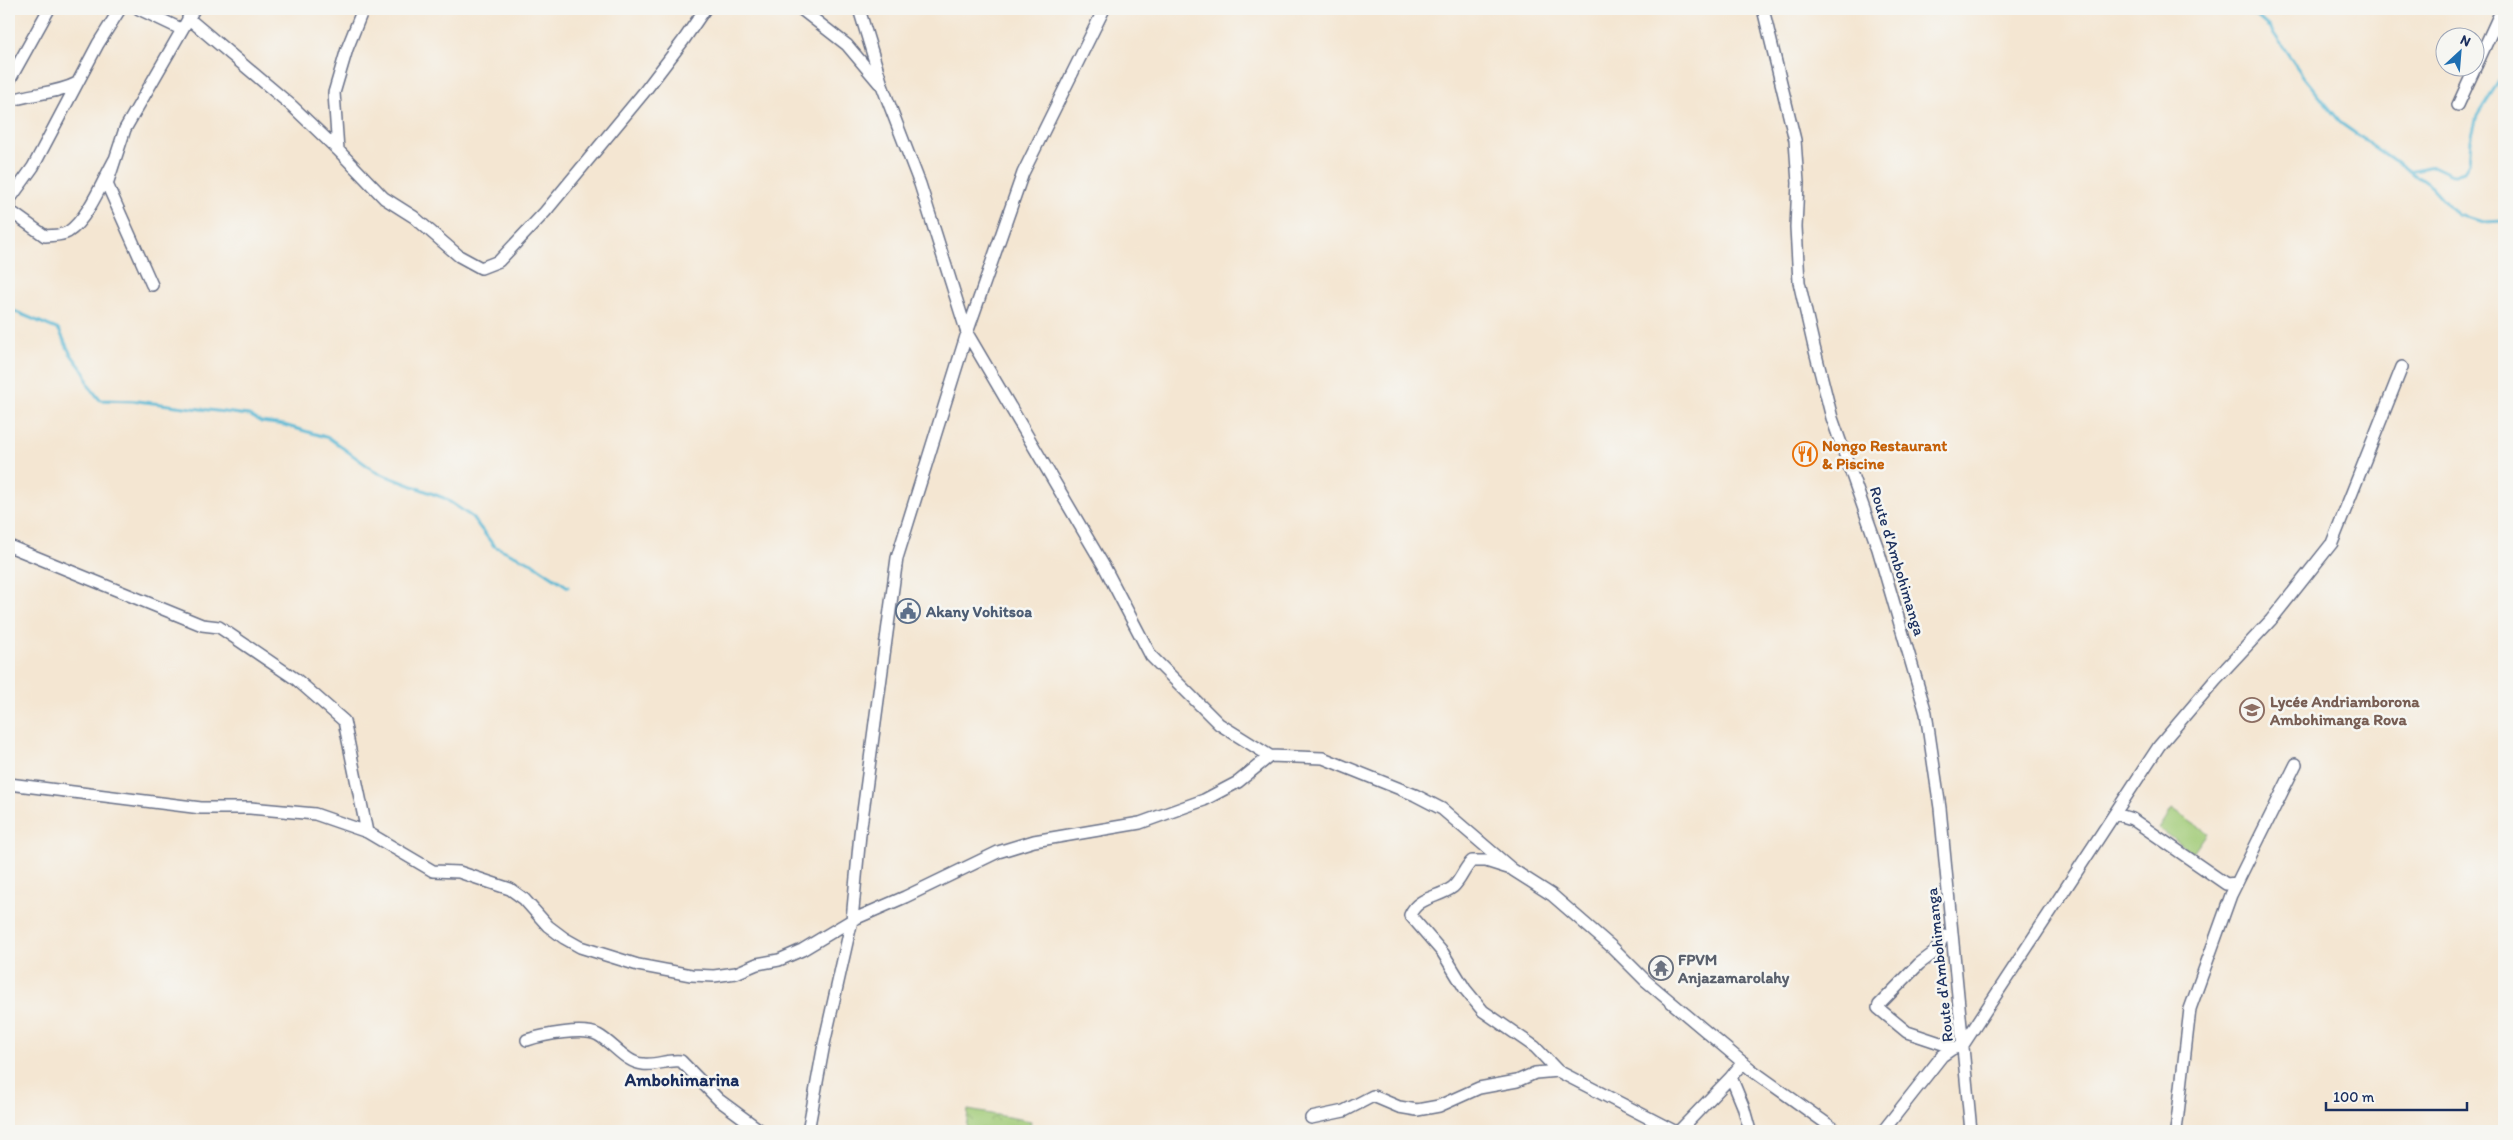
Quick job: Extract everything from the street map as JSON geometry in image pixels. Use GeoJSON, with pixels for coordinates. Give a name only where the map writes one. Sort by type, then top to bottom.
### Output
{"type":"FeatureCollection","features":[{"type":"Feature","properties":{"kind":"street"},"geometry":{"type":"LineString","coordinates":[[9,81],[49,9]]}},
{"type":"Feature","properties":{"kind":"street"},"geometry":{"type":"LineString","coordinates":[[115,159],[87,211],[69,231],[61,235],[45,236],[10,210],[10,199],[34,167],[98,44],[120,9]]}},
{"type":"Feature","properties":{"kind":"street"},"geometry":{"type":"LineString","coordinates":[[139,9],[181,29]]}},
{"type":"Feature","properties":{"kind":"street"},"geometry":{"type":"LineString","coordinates":[[338,150],[334,93],[347,48],[363,9]]}},
{"type":"Feature","properties":{"kind":"street"},"geometry":{"type":"LineString","coordinates":[[152,285],[139,260],[107,184],[125,129],[191,13],[338,150],[384,198],[414,217],[459,256],[481,268],[499,261],[605,140],[683,41],[704,9]]}},
{"type":"Feature","properties":{"kind":"street"},"geometry":{"type":"LineString","coordinates":[[801,9],[847,45],[883,88]]}},
{"type":"Feature","properties":{"kind":"street"},"geometry":{"type":"LineString","coordinates":[[859,9],[883,88],[920,184],[966,333],[1105,568],[1151,656],[1219,724],[1270,756],[1323,758],[1415,795],[1442,809],[1513,870],[1552,895],[1613,948],[1646,980],[1742,1062],[1837,1131]]}},
{"type":"Feature","properties":{"kind":"street"},"geometry":{"type":"LineString","coordinates":[[808,1131],[824,1044],[852,920],[860,834],[897,558],[966,333],[1023,173],[1104,9]]}},
{"type":"Feature","properties":{"kind":"street","name":"Route d'Ambohimanga"},"geometry":{"type":"LineString","coordinates":[[1763,9],[1795,140],[1798,183],[1796,227],[1800,282],[1814,347],[1832,418],[1884,568],[1926,713],[1940,808],[1959,1047],[1971,1131]]}},
{"type":"Feature","properties":{"kind":"street"},"geometry":{"type":"LineString","coordinates":[[2486,43],[2502,9]]}},
{"type":"Feature","properties":{"kind":"street"},"geometry":{"type":"LineString","coordinates":[[2458,106],[2470,78]]}},
{"type":"Feature","properties":{"kind":"street"},"geometry":{"type":"LineString","coordinates":[[11,99],[65,89],[77,83]]}},
{"type":"Feature","properties":{"kind":"street"},"geometry":{"type":"LineString","coordinates":[[1883,1131],[1942,1056],[1959,1047],[2116,814],[2159,746],[2216,679],[2271,620],[2332,543],[2402,367]]}},
{"type":"Feature","properties":{"kind":"street"},"geometry":{"type":"LineString","coordinates":[[9,546],[202,625],[219,627],[297,680],[344,721],[367,832]]}},
{"type":"Feature","properties":{"kind":"street"},"geometry":{"type":"LineString","coordinates":[[9,784],[201,808],[316,814],[367,832],[433,872],[459,872],[510,889],[524,899],[548,926],[564,938],[580,946],[638,965],[668,971],[714,976],[736,973],[757,964],[779,960],[802,950],[852,920],[998,852],[1034,841],[1140,823],[1204,800],[1238,782],[1270,756]]}},
{"type":"Feature","properties":{"kind":"street"},"geometry":{"type":"LineString","coordinates":[[2176,1131],[2190,1009],[2236,883],[2271,818],[2296,764]]}},
{"type":"Feature","properties":{"kind":"street"},"geometry":{"type":"LineString","coordinates":[[2116,814],[2132,818],[2226,884],[2236,883]]}},
{"type":"Feature","properties":{"kind":"street"},"geometry":{"type":"LineString","coordinates":[[1513,870],[1486,860],[1472,860],[1451,888],[1426,898],[1412,910],[1410,915],[1444,953],[1465,989],[1483,1011],[1535,1047],[1558,1071],[1674,1131]]}},
{"type":"Feature","properties":{"kind":"street"},"geometry":{"type":"LineString","coordinates":[[1944,936],[1935,952],[1919,964],[1879,1004],[1878,1008],[1907,1032],[1928,1041],[1959,1047]]}},
{"type":"Feature","properties":{"kind":"street"},"geometry":{"type":"LineString","coordinates":[[527,1040],[539,1036],[587,1032],[598,1035],[615,1049],[642,1064],[669,1060],[681,1061],[719,1100],[760,1131]]}},
{"type":"Feature","properties":{"kind":"street"},"geometry":{"type":"LineString","coordinates":[[1679,1131],[1731,1077],[1742,1062]]}},
{"type":"Feature","properties":{"kind":"street"},"geometry":{"type":"LineString","coordinates":[[1311,1118],[1344,1110],[1372,1096],[1399,1106],[1417,1110],[1439,1106],[1479,1088],[1517,1081],[1535,1073],[1558,1071]]}},
{"type":"Feature","properties":{"kind":"street"},"geometry":{"type":"LineString","coordinates":[[1731,1077],[1743,1106],[1750,1131]]}},
{"type":"Feature","properties":{"kind":"green space"},"geometry":{"type":"Polygon","coordinates":[[[2172,809],[2207,833],[2193,853],[2159,829],[2172,809]]]}},
{"type":"Feature","properties":{"kind":"green space"},"geometry":{"type":"Polygon","coordinates":[[[968,1110],[1031,1121],[1029,1131],[966,1131],[968,1110]]]}},
{"type":"Feature","properties":{"kind":"waterway"},"geometry":{"type":"LineString","coordinates":[[2248,9],[2270,28],[2303,76],[2342,124],[2432,187],[2457,215],[2484,222],[2504,221]]}},
{"type":"Feature","properties":{"kind":"waterway"},"geometry":{"type":"LineString","coordinates":[[2409,171],[2433,166],[2452,175],[2464,171],[2469,163],[2471,140],[2477,116],[2504,73]]}},
{"type":"Feature","properties":{"kind":"waterway"},"geometry":{"type":"LineString","coordinates":[[9,309],[59,330],[70,353],[85,373],[89,386],[100,400],[137,401],[249,415],[261,422],[284,425],[329,438],[376,472],[444,498],[472,517],[494,546],[532,563],[568,587]]}},
{"type":"Feature","properties":{"kind":"place","name":"Nongo Restaurant & Piscine"},"geometry":{"type":"Point","coordinates":[1805,454]}},
{"type":"Feature","properties":{"kind":"place","name":"Akany Vohitsoa"},"geometry":{"type":"Point","coordinates":[908,611]}},
{"type":"Feature","properties":{"kind":"place","name":"Lycée Andriamborona Ambohimanga Rova"},"geometry":{"type":"Point","coordinates":[2252,710]}},
{"type":"Feature","properties":{"kind":"place","name":"FPVM Anjazamarolahy"},"geometry":{"type":"Point","coordinates":[1661,968]}},
{"type":"Feature","properties":{"kind":"district","name":"Ambohimarina"},"geometry":{"type":"Point","coordinates":[682,1080]}}]}
